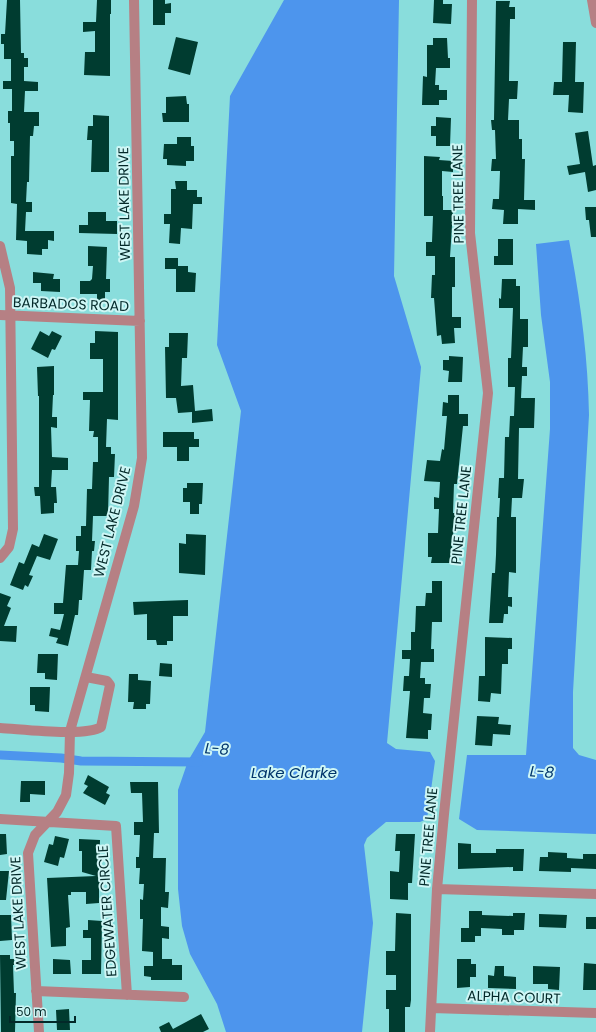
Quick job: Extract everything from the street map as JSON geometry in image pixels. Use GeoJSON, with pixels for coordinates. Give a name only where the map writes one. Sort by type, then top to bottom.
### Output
{"type":"FeatureCollection","features":[{"type":"Feature","properties":{"kind":"street","name":"WEST LAKE DRIVE"},"geometry":{"type":"LineString","coordinates":[[39,1032],[28,859],[30,847],[35,835],[48,822],[64,801],[69,774],[70,731],[139,482],[143,433],[134,0]]}},
{"type":"Feature","properties":{"kind":"street","name":"PINE TREE LANE"},"geometry":{"type":"LineString","coordinates":[[430,1032],[438,889],[445,799],[488,393],[470,233],[472,0]]}},
{"type":"Feature","properties":{"kind":"street"},"geometry":{"type":"LineString","coordinates":[[592,0],[596,23]]}},
{"type":"Feature","properties":{"kind":"street"},"geometry":{"type":"LineString","coordinates":[[0,246],[8,275],[5,316],[13,529],[8,548],[0,558]]}},
{"type":"Feature","properties":{"kind":"street","name":"BARBADOS ROAD"},"geometry":{"type":"LineString","coordinates":[[5,316],[140,321]]}},
{"type":"Feature","properties":{"kind":"street"},"geometry":{"type":"LineString","coordinates":[[0,728],[70,731],[96,730],[101,726],[110,686],[107,681],[86,677]]}},
{"type":"Feature","properties":{"kind":"street"},"geometry":{"type":"LineString","coordinates":[[0,819],[48,822]]}},
{"type":"Feature","properties":{"kind":"street","name":"EDGEWATER CIRCLE"},"geometry":{"type":"LineString","coordinates":[[48,822],[116,826],[127,995]]}},
{"type":"Feature","properties":{"kind":"street"},"geometry":{"type":"LineString","coordinates":[[438,889],[596,894]]}},
{"type":"Feature","properties":{"kind":"street"},"geometry":{"type":"LineString","coordinates":[[36,991],[184,997]]}},
{"type":"Feature","properties":{"kind":"street","name":"ALPHA COURT"},"geometry":{"type":"LineString","coordinates":[[432,1008],[596,1013]]}},
{"type":"Feature","properties":{"kind":"water","name":"Lake Clarke"},"geometry":{"type":"Polygon","coordinates":[[[284,0],[399,0],[394,276],[421,367],[387,743],[396,749],[430,752],[435,761],[427,819],[420,822],[386,822],[367,838],[364,845],[373,923],[362,1032],[226,1032],[217,1004],[190,954],[182,926],[178,889],[178,790],[188,761],[205,732],[241,411],[217,345],[230,96],[284,0]]]}},
{"type":"Feature","properties":{"kind":"water"},"geometry":{"type":"Polygon","coordinates":[[[569,240],[583,327],[589,415],[573,692],[573,748],[579,755],[596,760],[596,834],[477,830],[459,819],[467,755],[526,755],[550,429],[550,382],[541,315],[536,244],[569,240]]]}},
{"type":"Feature","properties":{"kind":"building"},"geometry":{"type":"Polygon","coordinates":[[[7,0],[20,0],[21,53],[24,53],[24,58],[28,58],[28,67],[24,67],[24,81],[38,82],[38,91],[25,91],[24,112],[39,112],[39,126],[34,126],[33,136],[30,136],[29,182],[27,182],[26,202],[32,202],[32,212],[26,212],[25,231],[54,231],[54,241],[48,240],[48,249],[42,249],[42,255],[27,254],[27,241],[16,240],[17,204],[11,203],[11,156],[14,156],[14,141],[10,141],[10,123],[8,123],[8,111],[12,111],[12,89],[3,89],[3,81],[11,81],[11,59],[4,59],[4,44],[1,44],[1,34],[5,34],[7,0]]]}},
{"type":"Feature","properties":{"kind":"building"},"geometry":{"type":"Polygon","coordinates":[[[97,0],[111,0],[110,76],[84,75],[85,52],[95,52],[95,31],[83,32],[83,22],[96,22],[97,0]]]}},
{"type":"Feature","properties":{"kind":"building"},"geometry":{"type":"Polygon","coordinates":[[[153,0],[165,0],[165,4],[171,3],[171,13],[165,13],[165,25],[153,25],[153,0]]]}},
{"type":"Feature","properties":{"kind":"building"},"geometry":{"type":"Polygon","coordinates":[[[434,0],[443,0],[443,4],[452,4],[451,24],[433,23],[434,0]]]}},
{"type":"Feature","properties":{"kind":"building"},"geometry":{"type":"Polygon","coordinates":[[[496,1],[510,1],[509,7],[515,7],[515,19],[510,19],[509,81],[518,81],[517,99],[509,99],[508,120],[519,120],[519,139],[522,139],[522,159],[525,159],[524,200],[535,200],[535,210],[518,209],[518,224],[503,224],[504,210],[492,209],[493,199],[499,199],[500,171],[491,171],[492,159],[496,159],[495,130],[492,130],[491,120],[494,120],[496,1]]]}},
{"type":"Feature","properties":{"kind":"building"},"geometry":{"type":"Polygon","coordinates":[[[176,37],[198,42],[190,75],[168,69],[176,37]]]}},
{"type":"Feature","properties":{"kind":"building"},"geometry":{"type":"Polygon","coordinates":[[[433,38],[447,38],[450,68],[436,68],[435,85],[439,85],[439,90],[447,90],[447,100],[439,100],[439,105],[422,105],[423,76],[427,77],[427,45],[433,45],[433,38]]]}},
{"type":"Feature","properties":{"kind":"building"},"geometry":{"type":"Polygon","coordinates":[[[563,42],[576,42],[575,82],[584,82],[583,113],[568,112],[569,95],[553,95],[554,82],[562,82],[563,42]]]}},
{"type":"Feature","properties":{"kind":"building"},"geometry":{"type":"Polygon","coordinates":[[[186,96],[187,104],[189,104],[189,122],[163,122],[162,113],[166,113],[166,97],[186,96]]]}},
{"type":"Feature","properties":{"kind":"building"},"geometry":{"type":"Polygon","coordinates":[[[93,115],[109,116],[109,172],[91,172],[92,140],[87,140],[88,126],[93,126],[93,115]]]}},
{"type":"Feature","properties":{"kind":"building"},"geometry":{"type":"Polygon","coordinates":[[[436,117],[451,118],[450,146],[436,146],[436,136],[431,136],[431,126],[436,126],[436,117]]]}},
{"type":"Feature","properties":{"kind":"building"},"geometry":{"type":"Polygon","coordinates":[[[588,131],[593,166],[596,165],[596,190],[588,192],[585,172],[569,175],[567,166],[580,164],[575,133],[588,131]]]}},
{"type":"Feature","properties":{"kind":"building"},"geometry":{"type":"Polygon","coordinates":[[[177,137],[191,137],[191,146],[194,146],[194,161],[186,161],[186,166],[167,165],[167,159],[163,159],[164,144],[177,144],[177,137]]]}},
{"type":"Feature","properties":{"kind":"building"},"geometry":{"type":"Polygon","coordinates":[[[424,156],[440,157],[439,160],[453,161],[453,172],[442,171],[442,196],[443,210],[453,210],[450,257],[455,257],[455,287],[452,287],[452,317],[461,317],[461,328],[454,328],[455,343],[442,344],[441,335],[437,336],[434,298],[431,298],[432,275],[435,275],[435,256],[426,256],[426,242],[432,242],[433,216],[424,216],[424,156]]]}},
{"type":"Feature","properties":{"kind":"building"},"geometry":{"type":"Polygon","coordinates":[[[175,181],[187,181],[187,190],[197,190],[197,197],[202,197],[202,204],[193,204],[192,229],[181,228],[180,244],[169,243],[170,224],[164,224],[164,214],[171,214],[171,189],[176,189],[175,181]]]}},
{"type":"Feature","properties":{"kind":"building"},"geometry":{"type":"Polygon","coordinates":[[[585,207],[596,207],[596,237],[591,237],[589,220],[586,220],[585,207]]]}},
{"type":"Feature","properties":{"kind":"building"},"geometry":{"type":"Polygon","coordinates":[[[88,212],[106,212],[106,221],[117,221],[117,234],[79,233],[79,225],[88,225],[88,212]]]}},
{"type":"Feature","properties":{"kind":"building"},"geometry":{"type":"Polygon","coordinates":[[[498,239],[513,239],[513,265],[494,265],[494,256],[498,256],[498,239]]]}},
{"type":"Feature","properties":{"kind":"building"},"geometry":{"type":"Polygon","coordinates":[[[88,246],[107,247],[106,279],[110,279],[110,292],[105,292],[105,301],[97,301],[97,294],[80,294],[80,281],[90,281],[92,279],[93,266],[88,266],[88,246]]]}},
{"type":"Feature","properties":{"kind":"building"},"geometry":{"type":"Polygon","coordinates":[[[165,258],[178,258],[178,266],[188,266],[188,272],[196,273],[195,292],[176,292],[176,269],[165,269],[165,258]]]}},
{"type":"Feature","properties":{"kind":"building"},"geometry":{"type":"Polygon","coordinates":[[[33,272],[54,274],[53,279],[60,279],[60,292],[41,291],[41,283],[33,283],[33,272]]]}},
{"type":"Feature","properties":{"kind":"building"},"geometry":{"type":"Polygon","coordinates":[[[502,279],[516,279],[516,286],[520,286],[520,319],[528,319],[528,347],[523,347],[522,367],[527,367],[527,376],[522,376],[521,398],[535,398],[534,428],[519,428],[518,479],[524,479],[522,498],[512,498],[511,517],[516,517],[516,573],[509,572],[508,597],[512,597],[512,607],[508,606],[508,614],[504,614],[503,623],[489,623],[492,573],[495,573],[497,517],[499,517],[499,478],[504,478],[505,437],[509,437],[510,416],[514,416],[515,387],[508,387],[508,358],[511,358],[513,308],[499,308],[502,279]]]}},
{"type":"Feature","properties":{"kind":"building"},"geometry":{"type":"Polygon","coordinates":[[[40,331],[49,336],[52,331],[62,336],[55,350],[52,349],[48,358],[31,349],[40,331]]]}},
{"type":"Feature","properties":{"kind":"building"},"geometry":{"type":"Polygon","coordinates":[[[95,331],[118,332],[118,420],[107,419],[106,447],[111,447],[111,454],[115,454],[114,477],[109,477],[108,516],[93,516],[92,541],[95,541],[94,551],[92,551],[91,570],[84,570],[82,600],[79,600],[78,615],[75,615],[68,646],[56,643],[58,638],[49,636],[51,628],[60,630],[64,614],[54,614],[54,603],[63,603],[66,565],[78,565],[79,551],[76,551],[76,536],[81,536],[81,526],[86,526],[87,489],[92,489],[93,462],[98,462],[98,437],[93,437],[94,431],[89,431],[90,400],[83,400],[83,392],[103,392],[103,359],[90,359],[90,343],[95,343],[95,331]]]}},
{"type":"Feature","properties":{"kind":"building"},"geometry":{"type":"Polygon","coordinates":[[[169,333],[188,333],[187,358],[182,358],[181,386],[193,385],[195,411],[212,409],[213,421],[192,423],[192,412],[178,413],[176,398],[166,398],[165,347],[169,347],[169,333]]]}},
{"type":"Feature","properties":{"kind":"building"},"geometry":{"type":"Polygon","coordinates":[[[449,356],[463,357],[462,382],[448,382],[449,371],[443,370],[443,360],[449,360],[449,356]]]}},
{"type":"Feature","properties":{"kind":"building"},"geometry":{"type":"Polygon","coordinates":[[[54,366],[52,417],[57,417],[57,428],[51,427],[52,457],[68,458],[68,470],[52,470],[51,487],[56,487],[57,503],[54,503],[54,513],[41,514],[40,496],[35,496],[34,487],[39,487],[39,396],[37,367],[54,366]]]}},
{"type":"Feature","properties":{"kind":"building"},"geometry":{"type":"Polygon","coordinates":[[[448,395],[459,395],[459,414],[468,414],[468,426],[463,426],[457,484],[454,484],[453,513],[458,513],[457,525],[454,524],[451,563],[431,563],[432,557],[428,557],[428,533],[438,533],[439,509],[434,509],[434,497],[439,498],[440,482],[424,481],[427,460],[440,461],[442,449],[444,450],[447,416],[442,416],[443,402],[448,403],[448,395]]]}},
{"type":"Feature","properties":{"kind":"building"},"geometry":{"type":"Polygon","coordinates":[[[163,432],[194,432],[194,439],[199,439],[199,447],[189,447],[189,461],[177,461],[177,447],[163,447],[163,432]]]}},
{"type":"Feature","properties":{"kind":"building"},"geometry":{"type":"Polygon","coordinates":[[[187,483],[203,483],[202,504],[199,504],[199,514],[190,514],[190,502],[183,502],[183,488],[187,488],[187,483]]]}},
{"type":"Feature","properties":{"kind":"building"},"geometry":{"type":"Polygon","coordinates":[[[44,534],[58,539],[50,560],[37,556],[29,575],[33,576],[28,587],[25,585],[23,590],[10,585],[19,562],[24,564],[32,544],[39,547],[44,534]]]}},
{"type":"Feature","properties":{"kind":"building"},"geometry":{"type":"Polygon","coordinates":[[[186,534],[206,535],[205,575],[179,573],[179,543],[186,544],[186,534]]]}},
{"type":"Feature","properties":{"kind":"building"},"geometry":{"type":"Polygon","coordinates":[[[432,581],[442,581],[442,622],[432,622],[431,649],[434,649],[434,662],[421,662],[420,678],[425,678],[425,684],[431,684],[430,698],[424,698],[423,713],[432,714],[431,730],[428,730],[428,739],[406,738],[410,691],[403,691],[404,676],[409,676],[410,659],[402,659],[402,650],[411,650],[411,632],[415,632],[416,606],[425,606],[426,593],[432,593],[432,581]]]}},
{"type":"Feature","properties":{"kind":"building"},"geometry":{"type":"Polygon","coordinates":[[[0,593],[11,597],[7,606],[11,608],[4,626],[17,626],[16,642],[0,641],[0,593]]]}},
{"type":"Feature","properties":{"kind":"building"},"geometry":{"type":"Polygon","coordinates":[[[188,600],[188,616],[173,616],[173,641],[167,641],[167,645],[157,645],[156,640],[147,640],[147,614],[134,615],[133,602],[188,600]]]}},
{"type":"Feature","properties":{"kind":"building"},"geometry":{"type":"Polygon","coordinates":[[[485,637],[512,638],[512,649],[508,649],[508,664],[502,664],[501,694],[491,693],[490,702],[478,701],[479,676],[485,676],[485,637]]]}},
{"type":"Feature","properties":{"kind":"building"},"geometry":{"type":"Polygon","coordinates":[[[38,654],[58,654],[57,680],[45,679],[45,673],[37,673],[38,654]]]}},
{"type":"Feature","properties":{"kind":"building"},"geometry":{"type":"Polygon","coordinates":[[[160,663],[172,664],[172,677],[159,676],[160,663]]]}},
{"type":"Feature","properties":{"kind":"building"},"geometry":{"type":"Polygon","coordinates":[[[129,674],[138,674],[138,680],[151,681],[150,704],[146,704],[146,709],[133,709],[134,702],[128,702],[129,674]]]}},
{"type":"Feature","properties":{"kind":"building"},"geometry":{"type":"Polygon","coordinates":[[[30,687],[50,687],[49,712],[35,711],[35,705],[30,705],[30,687]]]}},
{"type":"Feature","properties":{"kind":"building"},"geometry":{"type":"Polygon","coordinates":[[[477,716],[499,717],[498,724],[511,725],[510,735],[493,734],[492,746],[475,745],[477,716]]]}},
{"type":"Feature","properties":{"kind":"building"},"geometry":{"type":"Polygon","coordinates":[[[88,775],[109,787],[106,793],[110,795],[105,805],[83,793],[88,786],[84,784],[88,775]]]}},
{"type":"Feature","properties":{"kind":"building"},"geometry":{"type":"Polygon","coordinates":[[[21,781],[45,781],[45,795],[30,794],[30,802],[20,802],[21,781]]]}},
{"type":"Feature","properties":{"kind":"building"},"geometry":{"type":"Polygon","coordinates":[[[130,782],[158,782],[159,833],[154,833],[153,858],[166,858],[165,892],[169,892],[168,908],[161,907],[161,926],[169,927],[169,939],[162,938],[162,959],[172,959],[172,965],[182,965],[182,980],[151,980],[151,977],[144,976],[144,966],[153,966],[153,952],[142,951],[143,919],[140,919],[140,899],[143,900],[144,884],[139,884],[140,868],[136,868],[136,857],[139,857],[140,835],[134,835],[134,822],[143,822],[142,793],[131,793],[130,782]]]}},
{"type":"Feature","properties":{"kind":"building"},"geometry":{"type":"Polygon","coordinates":[[[0,834],[6,834],[7,854],[0,855],[0,834]]]}},
{"type":"Feature","properties":{"kind":"building"},"geometry":{"type":"Polygon","coordinates":[[[396,834],[415,834],[412,883],[408,883],[408,900],[390,899],[390,871],[399,872],[400,851],[395,851],[396,834]]]}},
{"type":"Feature","properties":{"kind":"building"},"geometry":{"type":"Polygon","coordinates":[[[55,836],[69,839],[64,858],[60,857],[58,866],[44,862],[49,844],[53,845],[55,836]]]}},
{"type":"Feature","properties":{"kind":"building"},"geometry":{"type":"Polygon","coordinates":[[[79,839],[100,840],[99,878],[103,878],[103,888],[99,888],[99,903],[86,904],[86,892],[71,892],[71,895],[68,895],[70,927],[66,928],[66,946],[51,947],[47,878],[96,876],[82,872],[82,851],[79,851],[79,839]]]}},
{"type":"Feature","properties":{"kind":"building"},"geometry":{"type":"Polygon","coordinates":[[[458,843],[471,844],[471,853],[496,853],[496,849],[524,849],[523,871],[513,871],[513,867],[458,869],[458,843]]]}},
{"type":"Feature","properties":{"kind":"building"},"geometry":{"type":"Polygon","coordinates":[[[548,852],[567,853],[567,858],[583,859],[583,854],[596,854],[596,869],[571,868],[571,872],[539,871],[540,857],[548,857],[548,852]]]}},
{"type":"Feature","properties":{"kind":"building"},"geometry":{"type":"Polygon","coordinates":[[[0,871],[9,871],[6,900],[0,900],[0,871]]]}},
{"type":"Feature","properties":{"kind":"building"},"geometry":{"type":"Polygon","coordinates":[[[469,911],[482,911],[482,915],[513,916],[513,913],[525,913],[524,930],[514,930],[514,935],[502,935],[502,929],[481,928],[481,936],[475,936],[475,942],[461,942],[461,928],[469,928],[469,911]]]}},
{"type":"Feature","properties":{"kind":"building"},"geometry":{"type":"Polygon","coordinates":[[[396,913],[411,914],[411,1000],[410,1007],[405,1007],[405,1032],[389,1032],[389,1009],[386,1009],[386,990],[396,990],[396,975],[386,975],[386,951],[395,951],[396,913]]]}},
{"type":"Feature","properties":{"kind":"building"},"geometry":{"type":"Polygon","coordinates":[[[539,914],[567,915],[566,928],[539,927],[539,914]]]}},
{"type":"Feature","properties":{"kind":"building"},"geometry":{"type":"Polygon","coordinates":[[[0,915],[11,915],[12,940],[0,941],[0,915]]]}},
{"type":"Feature","properties":{"kind":"building"},"geometry":{"type":"Polygon","coordinates":[[[586,917],[596,917],[596,929],[586,929],[586,917]]]}},
{"type":"Feature","properties":{"kind":"building"},"geometry":{"type":"Polygon","coordinates":[[[88,920],[102,921],[101,974],[82,974],[82,960],[91,960],[91,938],[83,938],[83,930],[88,930],[88,920]]]}},
{"type":"Feature","properties":{"kind":"building"},"geometry":{"type":"Polygon","coordinates":[[[0,955],[10,955],[10,959],[14,959],[14,993],[16,993],[15,1032],[1,1032],[0,955]]]}},
{"type":"Feature","properties":{"kind":"building"},"geometry":{"type":"Polygon","coordinates":[[[53,959],[70,960],[71,974],[53,974],[53,959]]]}},
{"type":"Feature","properties":{"kind":"building"},"geometry":{"type":"Polygon","coordinates":[[[457,959],[471,959],[471,964],[476,964],[476,977],[470,977],[470,987],[457,988],[457,959]]]}},
{"type":"Feature","properties":{"kind":"building"},"geometry":{"type":"Polygon","coordinates":[[[584,963],[596,964],[596,990],[583,990],[584,963]]]}},
{"type":"Feature","properties":{"kind":"building"},"geometry":{"type":"Polygon","coordinates":[[[495,966],[504,966],[504,976],[516,977],[516,989],[488,988],[488,975],[494,976],[495,966]]]}},
{"type":"Feature","properties":{"kind":"building"},"geometry":{"type":"Polygon","coordinates":[[[533,966],[560,967],[559,990],[548,989],[548,984],[533,984],[533,966]]]}},
{"type":"Feature","properties":{"kind":"building"},"geometry":{"type":"Polygon","coordinates":[[[69,1009],[70,1030],[57,1030],[56,1010],[69,1009]]]}},
{"type":"Feature","properties":{"kind":"building"},"geometry":{"type":"Polygon","coordinates":[[[201,1014],[209,1029],[203,1032],[161,1032],[159,1027],[169,1022],[173,1029],[201,1014]]]}},
{"type":"Feature","properties":{"kind":"waterway","name":"L-8"},"geometry":{"type":"LineString","coordinates":[[0,755],[61,758],[81,761],[198,762]]}}]}
